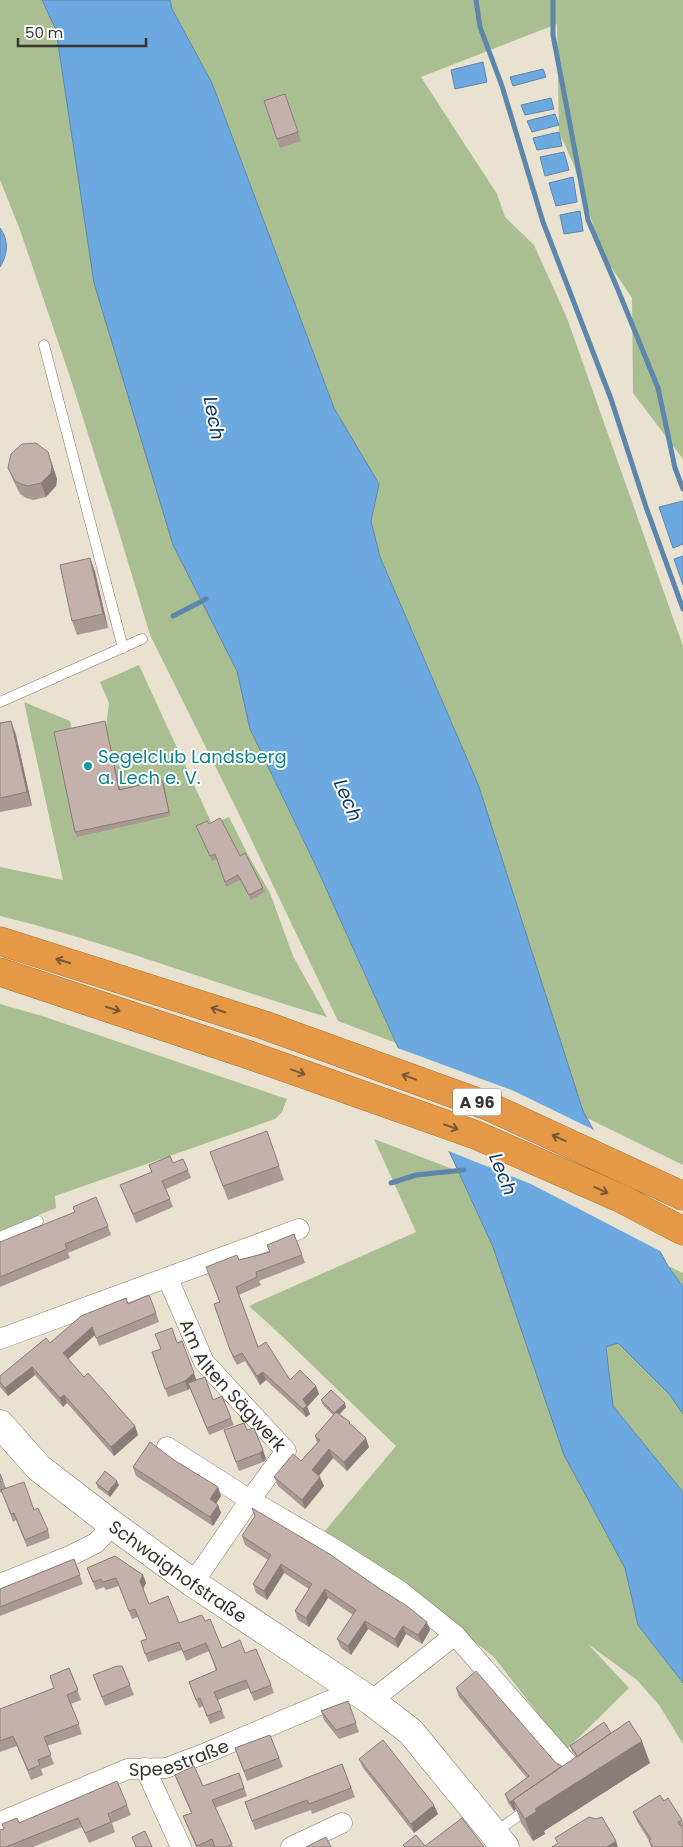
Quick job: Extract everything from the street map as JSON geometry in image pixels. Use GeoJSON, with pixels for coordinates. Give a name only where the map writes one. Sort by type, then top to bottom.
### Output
{"type":"FeatureCollection","features":[{"type":"Feature","properties":{"kind":"highway","name":"A 96"},"geometry":{"type":"LineString","coordinates":[[0,941],[264,1025],[488,1106],[683,1196]]}},
{"type":"Feature","properties":{"kind":"highway","name":"A 96"},"geometry":{"type":"LineString","coordinates":[[0,972],[252,1056],[476,1135],[620,1198],[683,1232]]}},
{"type":"Feature","properties":{"kind":"street"},"geometry":{"type":"LineString","coordinates":[[0,1339],[138,1287],[168,1279],[299,1230]]}},
{"type":"Feature","properties":{"kind":"street","name":"Am Alten Sägwerk"},"geometry":{"type":"LineString","coordinates":[[168,1279],[204,1362],[286,1451],[193,1583]]}},
{"type":"Feature","properties":{"kind":"street","name":"Schwaighofstraße"},"geometry":{"type":"LineString","coordinates":[[0,1424],[39,1468],[113,1525],[193,1583],[363,1695],[411,1732],[499,1840]]}},
{"type":"Feature","properties":{"kind":"street"},"geometry":{"type":"LineString","coordinates":[[167,1447],[250,1500],[331,1547],[400,1592],[455,1635],[568,1764]]}},
{"type":"Feature","properties":{"kind":"street"},"geometry":{"type":"LineString","coordinates":[[0,1584],[72,1556],[96,1543],[113,1525]]}},
{"type":"Feature","properties":{"kind":"street"},"geometry":{"type":"LineString","coordinates":[[363,1695],[455,1635]]}},
{"type":"Feature","properties":{"kind":"street","name":"Speestraße"},"geometry":{"type":"LineString","coordinates":[[0,1822],[128,1770],[166,1768],[363,1695]]}},
{"type":"Feature","properties":{"kind":"street"},"geometry":{"type":"LineString","coordinates":[[145,1768],[181,1847]]}},
{"type":"Feature","properties":{"kind":"street"},"geometry":{"type":"LineString","coordinates":[[291,1847],[342,1823]]}},
{"type":"Feature","properties":{"kind":"lane"},"geometry":{"type":"LineString","coordinates":[[44,345],[123,648]]}},
{"type":"Feature","properties":{"kind":"lane"},"geometry":{"type":"LineString","coordinates":[[0,702],[142,639]]}},
{"type":"Feature","properties":{"kind":"lane"},"geometry":{"type":"LineString","coordinates":[[0,1238],[38,1221]]}},
{"type":"Feature","properties":{"kind":"lane"},"geometry":{"type":"LineString","coordinates":[[499,1840],[535,1804]]}},
{"type":"Feature","properties":{"kind":"green space"},"geometry":{"type":"Polygon","coordinates":[[[0,0],[42,0],[56,30],[94,283],[173,545],[237,671],[250,729],[315,864],[396,1043],[338,1021],[238,812],[150,635],[71,380],[20,230],[0,180],[0,0]]]}},
{"type":"Feature","properties":{"kind":"green space"},"geometry":{"type":"Polygon","coordinates":[[[170,0],[683,0],[683,459],[633,393],[632,298],[603,255],[573,163],[559,132],[557,24],[421,77],[497,194],[505,217],[534,245],[567,318],[683,646],[683,1165],[587,1118],[583,1111],[478,784],[380,557],[371,521],[379,484],[334,408],[212,83],[172,9],[170,0]]]}},
{"type":"Feature","properties":{"kind":"green space"},"geometry":{"type":"Polygon","coordinates":[[[139,665],[212,824],[229,817],[270,893],[293,956],[327,1017],[124,951],[0,916],[0,867],[63,880],[24,702],[70,721],[73,733],[121,794],[106,726],[109,703],[100,682],[139,665]]]}},
{"type":"Feature","properties":{"kind":"green space"},"geometry":{"type":"Polygon","coordinates":[[[0,1004],[42,1016],[287,1099],[282,1112],[275,1119],[55,1196],[56,1208],[0,1231],[0,1004]]]}},
{"type":"Feature","properties":{"kind":"green space"},"geometry":{"type":"Polygon","coordinates":[[[374,1139],[458,1171],[493,1247],[564,1455],[625,1568],[638,1625],[683,1683],[683,1744],[659,1705],[637,1680],[588,1644],[629,1688],[566,1750],[494,1657],[404,1586],[324,1532],[396,1446],[249,1306],[416,1232],[374,1139]]]}},
{"type":"Feature","properties":{"kind":"green space"},"geometry":{"type":"Polygon","coordinates":[[[668,1266],[683,1273],[683,1287],[668,1266]]]}},
{"type":"Feature","properties":{"kind":"green space"},"geometry":{"type":"Polygon","coordinates":[[[618,1343],[670,1395],[683,1414],[683,1492],[613,1406],[606,1347],[618,1343]]]}},
{"type":"Feature","properties":{"kind":"water","name":"Lech"},"geometry":{"type":"Polygon","coordinates":[[[42,0],[170,0],[172,9],[212,83],[334,408],[379,484],[371,521],[380,557],[478,784],[583,1111],[668,1266],[683,1287],[683,1414],[670,1395],[618,1343],[606,1347],[613,1406],[683,1492],[683,1683],[638,1625],[625,1568],[564,1455],[493,1247],[396,1043],[315,864],[250,729],[237,671],[173,545],[94,283],[56,30],[42,0]]]}},
{"type":"Feature","properties":{"kind":"water"},"geometry":{"type":"Polygon","coordinates":[[[483,62],[487,82],[455,89],[451,70],[483,62]]]}},
{"type":"Feature","properties":{"kind":"water"},"geometry":{"type":"Polygon","coordinates":[[[543,69],[546,77],[513,86],[510,77],[543,69]]]}},
{"type":"Feature","properties":{"kind":"water"},"geometry":{"type":"Polygon","coordinates":[[[551,98],[554,109],[525,115],[521,105],[551,98]]]}},
{"type":"Feature","properties":{"kind":"water"},"geometry":{"type":"Polygon","coordinates":[[[555,114],[559,125],[532,132],[527,121],[555,114]]]}},
{"type":"Feature","properties":{"kind":"water"},"geometry":{"type":"Polygon","coordinates":[[[559,132],[562,146],[537,150],[533,138],[559,132]]]}},
{"type":"Feature","properties":{"kind":"water"},"geometry":{"type":"Polygon","coordinates":[[[564,152],[569,170],[545,176],[540,157],[564,152]]]}},
{"type":"Feature","properties":{"kind":"water"},"geometry":{"type":"Polygon","coordinates":[[[573,177],[577,202],[556,206],[549,183],[573,177]]]}},
{"type":"Feature","properties":{"kind":"water"},"geometry":{"type":"Polygon","coordinates":[[[580,211],[583,231],[564,234],[560,215],[580,211]]]}},
{"type":"Feature","properties":{"kind":"water"},"geometry":{"type":"Polygon","coordinates":[[[0,228],[5,237],[6,247],[5,257],[0,267],[0,228]]]}},
{"type":"Feature","properties":{"kind":"water"},"geometry":{"type":"Polygon","coordinates":[[[683,501],[683,544],[673,548],[659,507],[683,501]]]}},
{"type":"Feature","properties":{"kind":"water"},"geometry":{"type":"Polygon","coordinates":[[[683,556],[683,585],[674,559],[683,556]]]}},
{"type":"Feature","properties":{"kind":"pier"},"geometry":{"type":"Polygon","coordinates":[[[395,1047],[514,1091],[598,1132],[664,1253],[531,1184],[446,1150],[395,1047]]]}},
{"type":"Feature","properties":{"kind":"building"},"geometry":{"type":"Polygon","coordinates":[[[285,94],[298,132],[277,139],[264,101],[285,94]]]}},
{"type":"Feature","properties":{"kind":"building"},"geometry":{"type":"Polygon","coordinates":[[[36,443],[48,452],[52,466],[51,473],[41,483],[28,486],[15,481],[8,468],[11,454],[22,444],[36,443]]]}},
{"type":"Feature","properties":{"kind":"building"},"geometry":{"type":"Polygon","coordinates":[[[90,558],[103,614],[72,621],[60,565],[90,558]]]}},
{"type":"Feature","properties":{"kind":"building"},"geometry":{"type":"Polygon","coordinates":[[[11,721],[27,792],[0,798],[0,723],[11,721]]]}},
{"type":"Feature","properties":{"kind":"building","name":"Segelclub Landsberg a. Lech e. V."},"geometry":{"type":"Polygon","coordinates":[[[105,721],[119,790],[162,780],[169,812],[75,832],[54,732],[105,721]]]}},
{"type":"Feature","properties":{"kind":"building"},"geometry":{"type":"Polygon","coordinates":[[[220,818],[240,856],[245,853],[263,888],[249,895],[238,875],[225,882],[215,854],[210,856],[196,826],[207,821],[209,824],[220,818]]]}},
{"type":"Feature","properties":{"kind":"building"},"geometry":{"type":"Polygon","coordinates":[[[267,1131],[279,1166],[223,1186],[210,1152],[267,1131]]]}},
{"type":"Feature","properties":{"kind":"building"},"geometry":{"type":"Polygon","coordinates":[[[170,1156],[173,1163],[183,1159],[188,1170],[162,1181],[170,1199],[133,1214],[120,1185],[152,1172],[149,1165],[170,1156]]]}},
{"type":"Feature","properties":{"kind":"building"},"geometry":{"type":"Polygon","coordinates":[[[96,1197],[108,1226],[65,1244],[67,1249],[0,1277],[0,1242],[75,1212],[73,1207],[96,1197]]]}},
{"type":"Feature","properties":{"kind":"building"},"geometry":{"type":"Polygon","coordinates":[[[294,1234],[302,1255],[256,1272],[257,1277],[236,1287],[258,1347],[266,1342],[290,1380],[300,1370],[316,1386],[303,1399],[307,1406],[303,1409],[263,1372],[257,1376],[242,1353],[234,1357],[214,1304],[220,1302],[206,1267],[237,1255],[239,1260],[270,1252],[267,1245],[294,1234]]]}},
{"type":"Feature","properties":{"kind":"building"},"geometry":{"type":"Polygon","coordinates":[[[149,1295],[156,1313],[96,1338],[92,1327],[63,1353],[84,1377],[88,1373],[135,1426],[111,1447],[64,1395],[60,1398],[32,1367],[5,1388],[0,1382],[0,1376],[46,1338],[50,1343],[81,1316],[126,1298],[128,1304],[149,1295]]]}},
{"type":"Feature","properties":{"kind":"building"},"geometry":{"type":"Polygon","coordinates":[[[172,1328],[177,1343],[182,1341],[194,1373],[185,1381],[165,1389],[152,1352],[161,1349],[155,1334],[172,1328]]]}},
{"type":"Feature","properties":{"kind":"building"},"geometry":{"type":"Polygon","coordinates":[[[205,1377],[213,1400],[222,1396],[231,1418],[207,1428],[188,1383],[205,1377]]]}},
{"type":"Feature","properties":{"kind":"building"},"geometry":{"type":"Polygon","coordinates":[[[331,1390],[345,1403],[334,1413],[321,1400],[331,1390]]]}},
{"type":"Feature","properties":{"kind":"building"},"geometry":{"type":"Polygon","coordinates":[[[336,1412],[350,1422],[366,1438],[344,1462],[329,1449],[312,1470],[320,1477],[302,1500],[274,1477],[293,1454],[301,1461],[320,1440],[315,1436],[336,1412]]]}},
{"type":"Feature","properties":{"kind":"building"},"geometry":{"type":"Polygon","coordinates":[[[244,1423],[247,1430],[254,1428],[263,1450],[260,1453],[236,1462],[224,1430],[244,1423]]]}},
{"type":"Feature","properties":{"kind":"building"},"geometry":{"type":"Polygon","coordinates":[[[150,1442],[174,1460],[218,1487],[210,1499],[218,1505],[210,1517],[133,1467],[150,1442]]]}},
{"type":"Feature","properties":{"kind":"building"},"geometry":{"type":"Polygon","coordinates":[[[105,1471],[117,1481],[108,1492],[96,1483],[105,1471]]]}},
{"type":"Feature","properties":{"kind":"building"},"geometry":{"type":"Polygon","coordinates":[[[24,1482],[34,1510],[38,1508],[48,1530],[25,1540],[14,1513],[11,1514],[1,1490],[24,1482]]]}},
{"type":"Feature","properties":{"kind":"building"},"geometry":{"type":"Polygon","coordinates":[[[252,1508],[331,1555],[407,1606],[427,1622],[418,1635],[403,1626],[395,1639],[365,1621],[348,1646],[337,1639],[356,1610],[325,1589],[306,1618],[295,1611],[312,1584],[281,1564],[264,1591],[253,1584],[271,1555],[242,1536],[255,1516],[252,1508]]]}},
{"type":"Feature","properties":{"kind":"building"},"geometry":{"type":"Polygon","coordinates":[[[115,1556],[143,1575],[140,1581],[149,1604],[168,1596],[179,1623],[202,1615],[205,1621],[210,1619],[222,1648],[240,1640],[245,1653],[256,1649],[271,1685],[251,1693],[246,1680],[214,1692],[222,1710],[207,1716],[200,1698],[196,1700],[189,1682],[217,1670],[206,1643],[183,1652],[179,1642],[145,1654],[141,1641],[147,1639],[135,1609],[129,1611],[116,1578],[103,1582],[101,1579],[93,1582],[87,1568],[115,1556]]]}},
{"type":"Feature","properties":{"kind":"building"},"geometry":{"type":"Polygon","coordinates":[[[74,1559],[80,1575],[0,1607],[0,1589],[74,1559]]]}},
{"type":"Feature","properties":{"kind":"building"},"geometry":{"type":"Polygon","coordinates":[[[122,1666],[130,1685],[102,1697],[93,1675],[122,1666]]]}},
{"type":"Feature","properties":{"kind":"building"},"geometry":{"type":"Polygon","coordinates":[[[69,1668],[78,1690],[67,1695],[79,1724],[44,1737],[51,1755],[38,1760],[40,1765],[28,1770],[13,1736],[0,1741],[0,1709],[54,1688],[50,1676],[69,1668]]]}},
{"type":"Feature","properties":{"kind":"building"},"geometry":{"type":"Polygon","coordinates":[[[476,1671],[556,1763],[562,1766],[510,1802],[505,1794],[529,1776],[456,1688],[476,1671]]]}},
{"type":"Feature","properties":{"kind":"building"},"geometry":{"type":"Polygon","coordinates":[[[348,1701],[356,1723],[336,1730],[321,1711],[348,1701]]]}},
{"type":"Feature","properties":{"kind":"building"},"geometry":{"type":"Polygon","coordinates":[[[629,1721],[642,1741],[535,1809],[537,1811],[525,1819],[513,1800],[629,1721]]]}},
{"type":"Feature","properties":{"kind":"building"},"geometry":{"type":"Polygon","coordinates":[[[604,1722],[611,1733],[577,1757],[570,1746],[604,1722]]]}},
{"type":"Feature","properties":{"kind":"building"},"geometry":{"type":"Polygon","coordinates":[[[270,1735],[279,1758],[244,1771],[235,1748],[270,1735]]]}},
{"type":"Feature","properties":{"kind":"building"},"geometry":{"type":"Polygon","coordinates":[[[383,1740],[434,1805],[411,1824],[359,1759],[383,1740]]]}},
{"type":"Feature","properties":{"kind":"building"},"geometry":{"type":"Polygon","coordinates":[[[342,1764],[351,1788],[309,1804],[307,1800],[252,1821],[245,1802],[342,1764]]]}},
{"type":"Feature","properties":{"kind":"building"},"geometry":{"type":"Polygon","coordinates":[[[194,1766],[203,1786],[239,1773],[244,1788],[212,1800],[232,1844],[226,1847],[215,1847],[212,1839],[197,1846],[183,1816],[192,1813],[175,1775],[194,1766]]]}},
{"type":"Feature","properties":{"kind":"building"},"geometry":{"type":"Polygon","coordinates":[[[117,1781],[127,1805],[108,1814],[111,1822],[85,1833],[78,1818],[6,1847],[0,1847],[0,1830],[4,1829],[2,1824],[17,1818],[19,1823],[117,1781]]]}},
{"type":"Feature","properties":{"kind":"building"},"geometry":{"type":"Polygon","coordinates":[[[660,1795],[664,1801],[668,1798],[682,1820],[678,1822],[683,1829],[683,1847],[653,1847],[649,1841],[651,1839],[633,1812],[660,1795]]]}},
{"type":"Feature","properties":{"kind":"building"},"geometry":{"type":"Polygon","coordinates":[[[589,1817],[596,1819],[602,1817],[616,1841],[607,1847],[552,1847],[558,1843],[555,1838],[589,1817]]]}},
{"type":"Feature","properties":{"kind":"building"},"geometry":{"type":"Polygon","coordinates":[[[462,1818],[484,1847],[405,1847],[403,1845],[416,1835],[425,1846],[462,1818]]]}},
{"type":"Feature","properties":{"kind":"building"},"geometry":{"type":"Polygon","coordinates":[[[145,1831],[152,1847],[136,1847],[132,1837],[145,1831]]]}},
{"type":"Feature","properties":{"kind":"building"},"geometry":{"type":"Polygon","coordinates":[[[326,1837],[331,1847],[306,1847],[326,1837]]]}},
{"type":"Feature","properties":{"kind":"waterway"},"geometry":{"type":"LineString","coordinates":[[476,0],[480,27],[502,86],[543,222],[611,399],[646,507],[683,609]]}},
{"type":"Feature","properties":{"kind":"waterway"},"geometry":{"type":"LineString","coordinates":[[553,0],[553,35],[588,220],[658,388],[675,468],[683,489]]}},
{"type":"Feature","properties":{"kind":"waterway"},"geometry":{"type":"LineString","coordinates":[[173,616],[206,599]]}},
{"type":"Feature","properties":{"kind":"waterway"},"geometry":{"type":"LineString","coordinates":[[391,1183],[416,1175],[464,1170]]}},
{"type":"Feature","properties":{"kind":"place","name":"Segelclub Landsberg a. Lech e. V."},"geometry":{"type":"Point","coordinates":[88,766]}}]}
